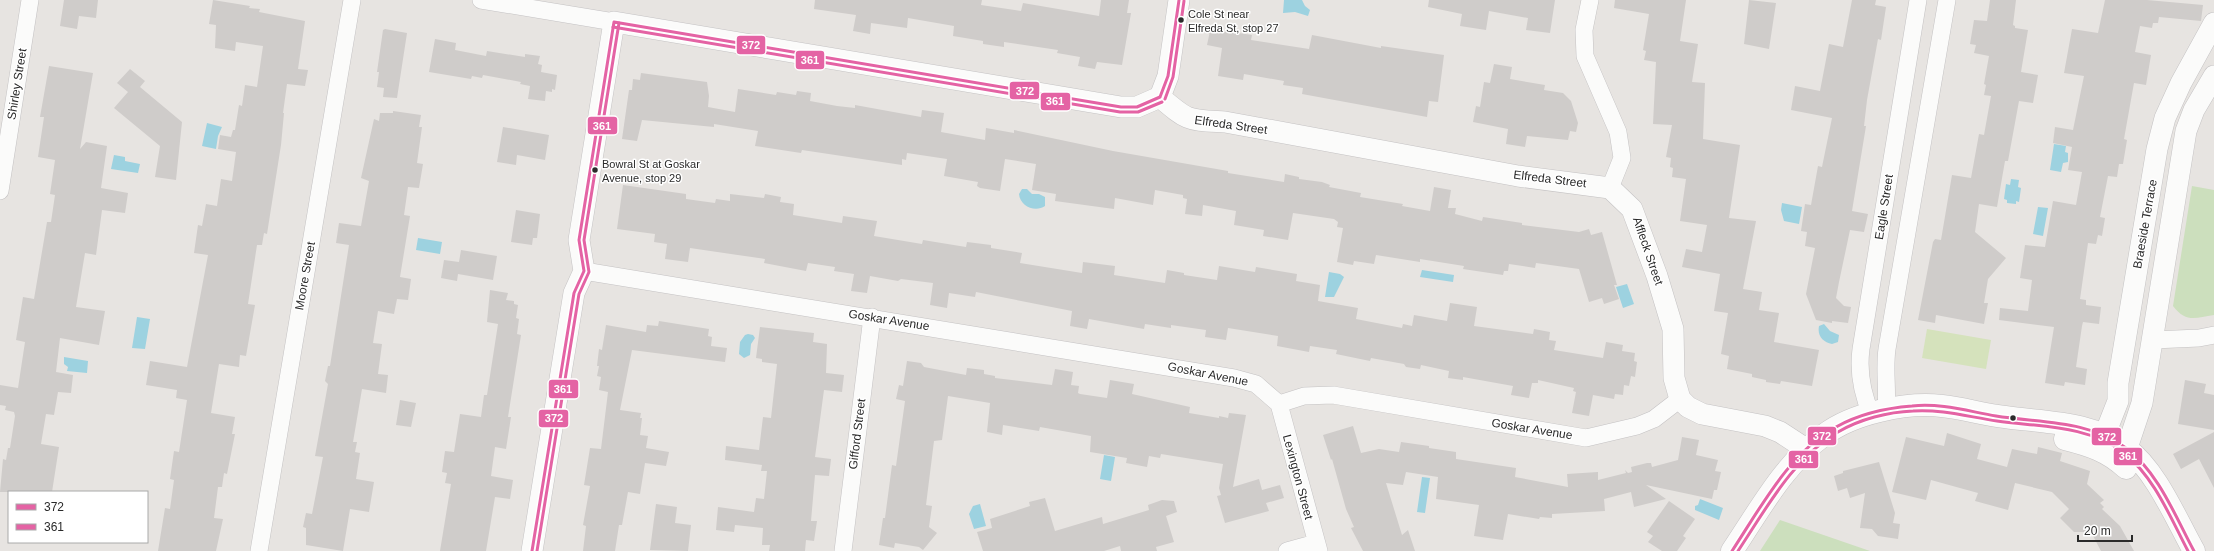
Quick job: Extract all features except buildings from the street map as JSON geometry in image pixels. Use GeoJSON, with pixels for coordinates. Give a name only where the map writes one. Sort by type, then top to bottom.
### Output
{"type":"FeatureCollection","features":[{"type":"Feature","properties":{"kind":"main road"},"geometry":{"type":"LineString","coordinates":[[1732,551],[1788,469],[1806,449],[1832,430],[1849,421],[1878,412],[1920,405],[1942,406],[2006,418],[2035,419],[2073,425],[2113,445],[2142,463],[2156,482],[2194,551]]}},
{"type":"Feature","properties":{"kind":"main road"},"geometry":{"type":"LineString","coordinates":[[2113,445],[2128,470],[2144,489],[2176,551]]}},
{"type":"Feature","properties":{"kind":"street","name":"Shirley Street"},"geometry":{"type":"LineString","coordinates":[[0,191],[30,0]]}},
{"type":"Feature","properties":{"kind":"street","name":"Moore Street"},"geometry":{"type":"LineString","coordinates":[[259,551],[352,0]]}},
{"type":"Feature","properties":{"kind":"street"},"geometry":{"type":"LineString","coordinates":[[481,0],[1121,107],[1137,107],[1160,97],[1168,76],[1179,0]]}},
{"type":"Feature","properties":{"kind":"street"},"geometry":{"type":"LineString","coordinates":[[1590,0],[1584,30],[1585,56],[1618,132],[1622,158],[1610,188]]}},
{"type":"Feature","properties":{"kind":"street","name":"Eagle Street"},"geometry":{"type":"LineString","coordinates":[[1878,412],[1865,399],[1861,379],[1860,356],[1918,0]]}},
{"type":"Feature","properties":{"kind":"street"},"geometry":{"type":"LineString","coordinates":[[1878,412],[1888,394],[1884,367],[1887,345],[1947,0]]}},
{"type":"Feature","properties":{"kind":"street"},"geometry":{"type":"LineString","coordinates":[[532,551],[574,293],[584,271],[579,240],[614,22]]}},
{"type":"Feature","properties":{"kind":"street","name":"Braeside Terrace"},"geometry":{"type":"LineString","coordinates":[[2113,445],[2119,376],[2156,157],[2165,118],[2181,83],[2214,23]]}},
{"type":"Feature","properties":{"kind":"street","name":"Braeside Terrace"},"geometry":{"type":"LineString","coordinates":[[2113,445],[2142,406],[2186,131],[2194,110],[2214,76]]}},
{"type":"Feature","properties":{"kind":"street","name":"Elfreda Street"},"geometry":{"type":"LineString","coordinates":[[1160,97],[1183,116],[1199,122],[1225,122],[1518,176],[1610,188]]}},
{"type":"Feature","properties":{"kind":"street","name":"Affleck Street"},"geometry":{"type":"LineString","coordinates":[[1610,188],[1632,209],[1657,276],[1673,329],[1674,378],[1680,399]]}},
{"type":"Feature","properties":{"kind":"street","name":"Goskar Avenue"},"geometry":{"type":"LineString","coordinates":[[584,271],[872,317],[1234,378],[1256,384],[1279,404],[1304,396],[1333,394],[1586,438],[1637,426],[1658,416],[1680,399]]}},
{"type":"Feature","properties":{"kind":"street","name":"Gifford Street"},"geometry":{"type":"LineString","coordinates":[[843,551],[872,317]]}},
{"type":"Feature","properties":{"kind":"street"},"geometry":{"type":"LineString","coordinates":[[2153,340],[2199,338],[2214,335]]}},
{"type":"Feature","properties":{"kind":"street"},"geometry":{"type":"LineString","coordinates":[[1862,340],[1864,347],[1871,352],[1881,352],[1887,345]]}},
{"type":"Feature","properties":{"kind":"street"},"geometry":{"type":"LineString","coordinates":[[2119,376],[2122,386],[2130,391],[2139,389],[2146,381]]}},
{"type":"Feature","properties":{"kind":"street"},"geometry":{"type":"LineString","coordinates":[[1680,399],[1688,407],[1702,414],[1765,426],[1780,432],[1806,449]]}},
{"type":"Feature","properties":{"kind":"street","name":"Lexington Street"},"geometry":{"type":"LineString","coordinates":[[1279,404],[1317,547]]}},
{"type":"Feature","properties":{"kind":"street"},"geometry":{"type":"LineString","coordinates":[[1287,551],[1317,547]]}},
{"type":"Feature","properties":{"kind":"green space"},"geometry":{"type":"Polygon","coordinates":[[[2192,186],[2214,190],[2214,315],[2196,318],[2182,315],[2173,306],[2192,186]]]}},
{"type":"Feature","properties":{"kind":"green space"},"geometry":{"type":"Polygon","coordinates":[[[1927,329],[1991,340],[1986,369],[1922,358],[1927,329]]]}},
{"type":"Feature","properties":{"kind":"green space"},"geometry":{"type":"Polygon","coordinates":[[[1780,520],[1870,551],[1760,551],[1780,520]]]}},
{"type":"Feature","properties":{"kind":"water"},"geometry":{"type":"Polygon","coordinates":[[[1284,0],[1302,0],[1305,6],[1310,10],[1308,16],[1295,12],[1283,13],[1284,0]]]}},
{"type":"Feature","properties":{"kind":"water"},"geometry":{"type":"Polygon","coordinates":[[[207,123],[222,127],[218,136],[216,149],[202,146],[207,123]]]}},
{"type":"Feature","properties":{"kind":"water"},"geometry":{"type":"Polygon","coordinates":[[[2054,144],[2066,146],[2065,152],[2068,153],[2068,162],[2063,163],[2061,172],[2050,170],[2054,144]]]}},
{"type":"Feature","properties":{"kind":"water"},"geometry":{"type":"Polygon","coordinates":[[[114,155],[125,157],[125,161],[140,164],[138,173],[111,169],[114,155]]]}},
{"type":"Feature","properties":{"kind":"water"},"geometry":{"type":"Polygon","coordinates":[[[2011,179],[2019,180],[2018,187],[2021,188],[2019,202],[2016,201],[2016,204],[2007,203],[2007,200],[2004,199],[2006,184],[2010,185],[2011,179]]]}},
{"type":"Feature","properties":{"kind":"water"},"geometry":{"type":"Polygon","coordinates":[[[1022,189],[1027,189],[1032,194],[1039,194],[1045,197],[1045,206],[1037,209],[1025,205],[1019,194],[1022,189]]]}},
{"type":"Feature","properties":{"kind":"water"},"geometry":{"type":"Polygon","coordinates":[[[1782,203],[1802,207],[1799,224],[1784,221],[1781,210],[1782,203]]]}},
{"type":"Feature","properties":{"kind":"water"},"geometry":{"type":"Polygon","coordinates":[[[2038,207],[2048,208],[2043,236],[2033,234],[2038,207]]]}},
{"type":"Feature","properties":{"kind":"water"},"geometry":{"type":"Polygon","coordinates":[[[418,238],[442,242],[440,254],[416,250],[418,238]]]}},
{"type":"Feature","properties":{"kind":"water"},"geometry":{"type":"Polygon","coordinates":[[[1422,270],[1454,275],[1453,282],[1420,277],[1422,270]]]}},
{"type":"Feature","properties":{"kind":"water"},"geometry":{"type":"Polygon","coordinates":[[[1329,272],[1340,274],[1344,277],[1334,297],[1325,297],[1329,272]]]}},
{"type":"Feature","properties":{"kind":"water"},"geometry":{"type":"Polygon","coordinates":[[[1627,284],[1634,304],[1623,308],[1616,287],[1627,284]]]}},
{"type":"Feature","properties":{"kind":"water"},"geometry":{"type":"Polygon","coordinates":[[[137,317],[150,319],[145,349],[132,348],[137,317]]]}},
{"type":"Feature","properties":{"kind":"water"},"geometry":{"type":"Polygon","coordinates":[[[1824,324],[1830,331],[1839,335],[1838,342],[1832,344],[1821,338],[1819,326],[1824,324]]]}},
{"type":"Feature","properties":{"kind":"water"},"geometry":{"type":"Polygon","coordinates":[[[745,335],[753,335],[755,338],[751,344],[750,355],[744,358],[739,354],[740,342],[745,335]]]}},
{"type":"Feature","properties":{"kind":"water"},"geometry":{"type":"Polygon","coordinates":[[[64,357],[88,361],[87,373],[67,371],[68,367],[64,364],[64,357]]]}},
{"type":"Feature","properties":{"kind":"water"},"geometry":{"type":"Polygon","coordinates":[[[1104,455],[1115,457],[1111,481],[1100,479],[1104,455]]]}},
{"type":"Feature","properties":{"kind":"water"},"geometry":{"type":"Polygon","coordinates":[[[1422,477],[1430,478],[1425,513],[1417,512],[1422,477]]]}},
{"type":"Feature","properties":{"kind":"water"},"geometry":{"type":"Polygon","coordinates":[[[1700,499],[1723,508],[1719,520],[1695,510],[1695,506],[1698,505],[1700,499]]]}},
{"type":"Feature","properties":{"kind":"water"},"geometry":{"type":"Polygon","coordinates":[[[980,504],[986,526],[974,529],[969,514],[973,506],[980,504]]]}},
{"type":"Feature","properties":{"kind":"transit line","name":"372"},"geometry":{"type":"LineString","coordinates":[[1160,97],[1168,76],[1179,0]]}},
{"type":"Feature","properties":{"kind":"transit line","name":"361"},"geometry":{"type":"LineString","coordinates":[[1165,99],[1173,77],[1184,1]]}},
{"type":"Feature","properties":{"kind":"transit line","name":"372"},"geometry":{"type":"LineString","coordinates":[[614,22],[1121,107],[1137,107],[1160,97]]}},
{"type":"Feature","properties":{"kind":"transit line","name":"372"},"geometry":{"type":"LineString","coordinates":[[532,551],[574,293],[584,271],[579,240],[614,22]]}},
{"type":"Feature","properties":{"kind":"transit line","name":"361"},"geometry":{"type":"LineString","coordinates":[[537,551],[579,294],[589,272],[584,240],[619,23]]}},
{"type":"Feature","properties":{"kind":"transit line","name":"361"},"geometry":{"type":"LineString","coordinates":[[613,27],[1120,112],[1138,112],[1162,102]]}},
{"type":"Feature","properties":{"kind":"transit line","name":"372"},"geometry":{"type":"LineString","coordinates":[[1732,551],[1777,482],[1804,451],[1819,438],[1845,422],[1863,415],[1892,408],[1923,405],[2064,424],[2080,427],[2112,439],[2138,458],[2157,482],[2194,551]]}},
{"type":"Feature","properties":{"kind":"transit line","name":"361"},"geometry":{"type":"LineString","coordinates":[[1738,551],[1770,502],[1794,470],[1822,443],[1847,427],[1874,417],[1894,413],[1924,411],[1945,412],[1997,421],[2046,426],[2080,432],[2110,444],[2124,453],[2145,474],[2161,499],[2188,551]]}},
{"type":"Feature","properties":{"kind":"place","name":"Cole St near Elfreda St, stop 27"},"geometry":{"type":"Point","coordinates":[1181,20]}},
{"type":"Feature","properties":{"kind":"place","name":"Bowral St at Goskar Avenue, stop 29"},"geometry":{"type":"Point","coordinates":[595,170]}}]}
